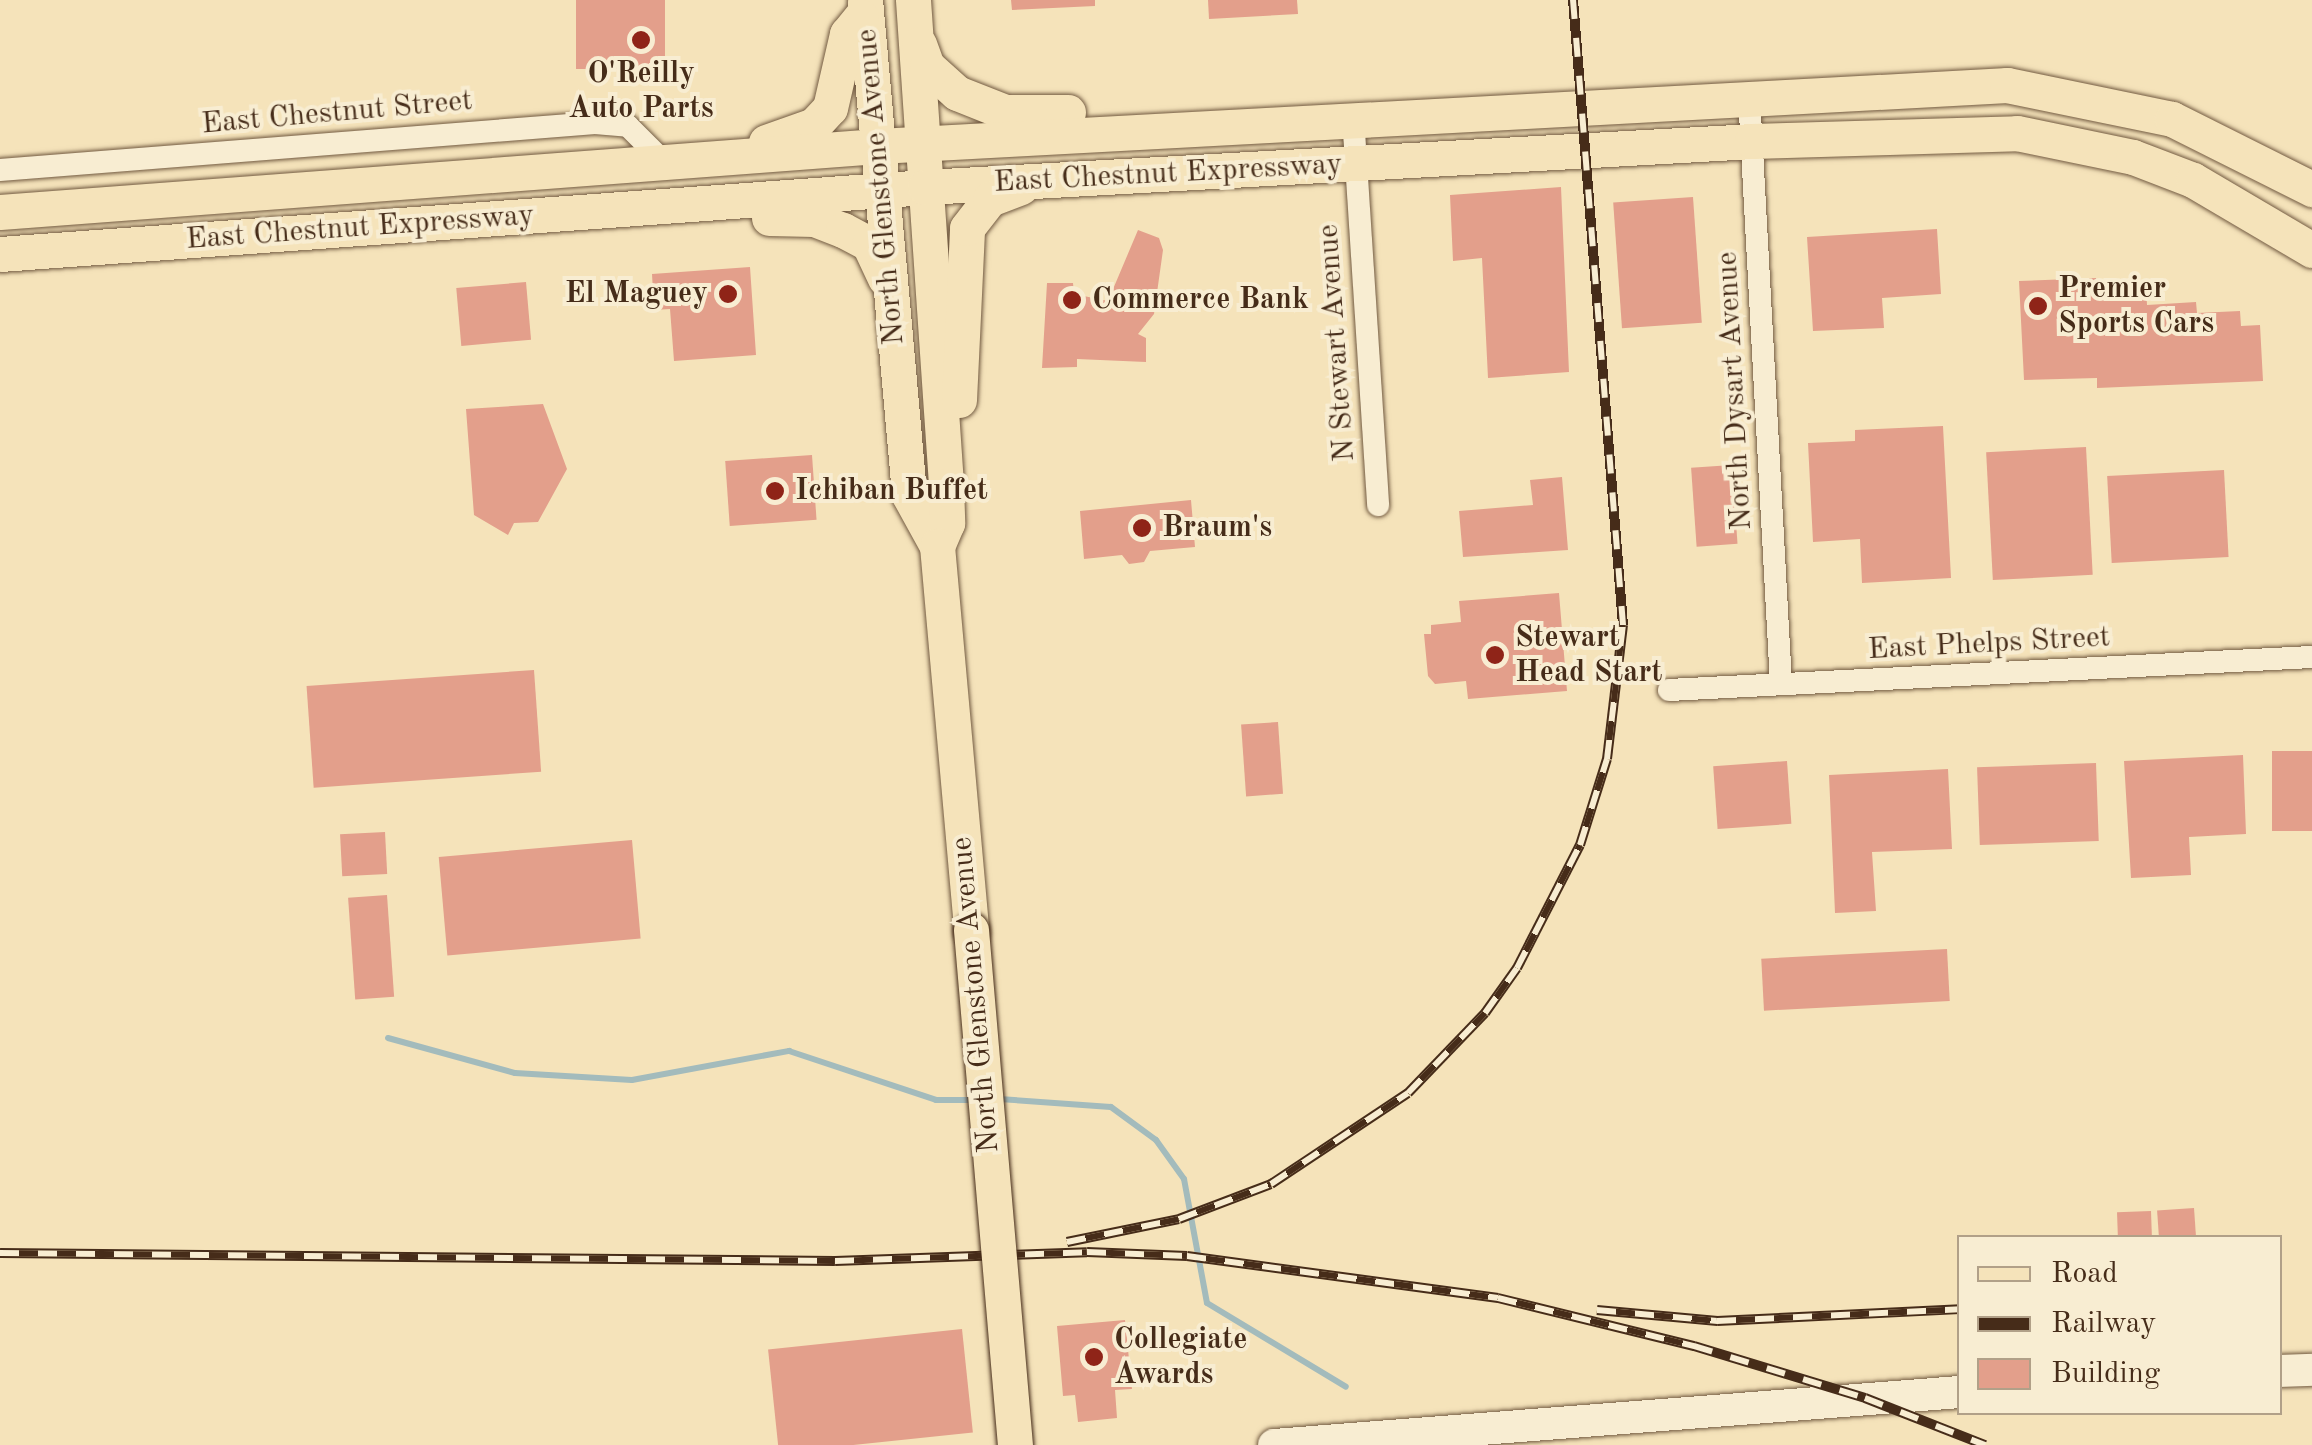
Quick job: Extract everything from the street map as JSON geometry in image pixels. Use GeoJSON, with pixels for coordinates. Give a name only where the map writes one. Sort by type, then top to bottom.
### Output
{"type":"FeatureCollection","features":[{"type":"Feature","properties":{"kind":"main road","name":"North Glenstone Avenue"},"geometry":{"type":"LineString","coordinates":[[865,6],[909,495],[937,546],[1015,1445]]}},
{"type":"Feature","properties":{"kind":"main road"},"geometry":{"type":"LineString","coordinates":[[713,159],[814,125],[838,90],[847,34],[865,6]]}},
{"type":"Feature","properties":{"kind":"main road","name":"North Glenstone Avenue"},"geometry":{"type":"LineString","coordinates":[[914,17],[946,486],[946,523],[937,546]]}},
{"type":"Feature","properties":{"kind":"main road"},"geometry":{"type":"LineString","coordinates":[[914,17],[940,83],[1006,112],[1303,106],[1353,116]]}},
{"type":"Feature","properties":{"kind":"main road","name":"East Chestnut Expressway"},"geometry":{"type":"LineString","coordinates":[[0,212],[878,146],[1928,86],[2057,91],[2172,119],[2312,189]]}},
{"type":"Feature","properties":{"kind":"main road","name":"East Chestnut Expressway"},"geometry":{"type":"LineString","coordinates":[[0,254],[925,187],[1752,141],[2018,133],[2074,143],[2193,180],[2312,250]]}},
{"type":"Feature","properties":{"kind":"main road"},"geometry":{"type":"LineString","coordinates":[[946,486],[958,424],[967,228],[990,200],[1036,181]]}},
{"type":"Feature","properties":{"kind":"main road"},"geometry":{"type":"LineString","coordinates":[[410,224],[475,236],[814,220],[869,244],[891,299]]}},
{"type":"Feature","properties":{"kind":"main road"},"geometry":{"type":"LineString","coordinates":[[2282,1372],[2312,1370]]}},
{"type":"Feature","properties":{"kind":"main road"},"geometry":{"type":"LineString","coordinates":[[1274,1445],[1957,1392]]}},
{"type":"Feature","properties":{"kind":"street","name":"North Dysart Avenue"},"geometry":{"type":"LineString","coordinates":[[1750,95],[1781,684]]}},
{"type":"Feature","properties":{"kind":"street","name":"N Stewart Avenue"},"geometry":{"type":"LineString","coordinates":[[1353,116],[1378,505]]}},
{"type":"Feature","properties":{"kind":"street","name":"East Chestnut Street"},"geometry":{"type":"LineString","coordinates":[[0,170],[595,123],[628,126],[664,162]]}},
{"type":"Feature","properties":{"kind":"street","name":"East Phelps Street"},"geometry":{"type":"LineString","coordinates":[[1668,690],[2312,657]]}},
{"type":"Feature","properties":{"kind":"building"},"geometry":{"type":"Polygon","coordinates":[[[576,0],[665,0],[665,69],[576,69],[576,0]]]}},
{"type":"Feature","properties":{"kind":"building"},"geometry":{"type":"Polygon","coordinates":[[[1011,0],[1095,0],[1095,6],[1012,10],[1011,0]]]}},
{"type":"Feature","properties":{"kind":"building"},"geometry":{"type":"Polygon","coordinates":[[[1208,0],[1297,0],[1298,14],[1209,19],[1208,0]]]}},
{"type":"Feature","properties":{"kind":"building"},"geometry":{"type":"Polygon","coordinates":[[[1561,187],[1569,372],[1488,378],[1482,258],[1453,261],[1450,195],[1561,187]]]}},
{"type":"Feature","properties":{"kind":"building"},"geometry":{"type":"Polygon","coordinates":[[[1693,197],[1702,323],[1622,328],[1613,203],[1693,197]]]}},
{"type":"Feature","properties":{"kind":"building"},"geometry":{"type":"Polygon","coordinates":[[[1937,229],[1941,294],[1882,298],[1884,328],[1813,331],[1807,237],[1937,229]]]}},
{"type":"Feature","properties":{"kind":"building","name":"Commerce Bank"},"geometry":{"type":"Polygon","coordinates":[[[1138,230],[1159,238],[1163,250],[1154,314],[1138,334],[1146,338],[1146,362],[1077,359],[1077,367],[1042,368],[1047,283],[1073,283],[1074,294],[1108,301],[1138,230]]]}},
{"type":"Feature","properties":{"kind":"building"},"geometry":{"type":"Polygon","coordinates":[[[750,267],[756,355],[674,361],[670,309],[654,310],[652,274],[750,267]]]}},
{"type":"Feature","properties":{"kind":"building"},"geometry":{"type":"Polygon","coordinates":[[[2096,278],[2097,288],[2146,285],[2147,305],[2196,302],[2197,313],[2240,311],[2241,326],[2260,325],[2263,381],[2097,388],[2097,378],[2024,380],[2019,281],[2096,278]]]}},
{"type":"Feature","properties":{"kind":"building"},"geometry":{"type":"Polygon","coordinates":[[[526,282],[531,340],[461,346],[456,288],[526,282]]]}},
{"type":"Feature","properties":{"kind":"building"},"geometry":{"type":"Polygon","coordinates":[[[543,404],[567,469],[538,522],[514,523],[508,535],[474,515],[466,409],[543,404]]]}},
{"type":"Feature","properties":{"kind":"building"},"geometry":{"type":"Polygon","coordinates":[[[1943,426],[1951,578],[1862,583],[1860,539],[1813,542],[1808,443],[1855,441],[1855,430],[1943,426]]]}},
{"type":"Feature","properties":{"kind":"building"},"geometry":{"type":"Polygon","coordinates":[[[2086,447],[2093,575],[1993,580],[1986,452],[2086,447]]]}},
{"type":"Feature","properties":{"kind":"building"},"geometry":{"type":"Polygon","coordinates":[[[812,455],[817,520],[730,526],[725,461],[812,455]]]}},
{"type":"Feature","properties":{"kind":"building"},"geometry":{"type":"Polygon","coordinates":[[[1732,465],[1738,544],[1697,547],[1691,468],[1732,465]]]}},
{"type":"Feature","properties":{"kind":"building"},"geometry":{"type":"Polygon","coordinates":[[[2224,470],[2229,557],[2112,563],[2107,476],[2224,470]]]}},
{"type":"Feature","properties":{"kind":"building"},"geometry":{"type":"Polygon","coordinates":[[[1562,477],[1568,550],[1463,557],[1459,511],[1533,505],[1530,480],[1562,477]]]}},
{"type":"Feature","properties":{"kind":"building"},"geometry":{"type":"Polygon","coordinates":[[[1191,500],[1195,547],[1150,551],[1144,562],[1129,564],[1122,555],[1084,559],[1080,511],[1191,500]]]}},
{"type":"Feature","properties":{"kind":"building","name":"Stewart Head Start"},"geometry":{"type":"Polygon","coordinates":[[[1559,593],[1567,691],[1468,699],[1466,681],[1435,684],[1428,676],[1424,634],[1431,634],[1431,625],[1461,622],[1459,601],[1559,593]]]}},
{"type":"Feature","properties":{"kind":"building"},"geometry":{"type":"Polygon","coordinates":[[[534,670],[541,772],[314,788],[307,686],[534,670]]]}},
{"type":"Feature","properties":{"kind":"building"},"geometry":{"type":"Polygon","coordinates":[[[1278,722],[1283,794],[1246,796],[1241,725],[1278,722]]]}},
{"type":"Feature","properties":{"kind":"building"},"geometry":{"type":"Polygon","coordinates":[[[2272,751],[2312,751],[2312,831],[2272,831],[2272,751]]]}},
{"type":"Feature","properties":{"kind":"building"},"geometry":{"type":"Polygon","coordinates":[[[2243,755],[2246,834],[2189,837],[2191,875],[2131,878],[2124,761],[2243,755]]]}},
{"type":"Feature","properties":{"kind":"building"},"geometry":{"type":"Polygon","coordinates":[[[1787,761],[1791,824],[1718,829],[1713,766],[1787,761]]]}},
{"type":"Feature","properties":{"kind":"building"},"geometry":{"type":"Polygon","coordinates":[[[2096,763],[2099,841],[1980,845],[1977,767],[2096,763]]]}},
{"type":"Feature","properties":{"kind":"building"},"geometry":{"type":"Polygon","coordinates":[[[1948,769],[1952,849],[1872,852],[1876,911],[1835,913],[1829,775],[1948,769]]]}},
{"type":"Feature","properties":{"kind":"building"},"geometry":{"type":"Polygon","coordinates":[[[385,832],[387,874],[342,876],[340,834],[385,832]]]}},
{"type":"Feature","properties":{"kind":"building"},"geometry":{"type":"Polygon","coordinates":[[[632,840],[641,939],[447,956],[439,857],[632,840]]]}},
{"type":"Feature","properties":{"kind":"building"},"geometry":{"type":"Polygon","coordinates":[[[387,895],[394,997],[355,999],[348,898],[387,895]]]}},
{"type":"Feature","properties":{"kind":"building"},"geometry":{"type":"Polygon","coordinates":[[[1947,949],[1950,1001],[1764,1011],[1761,959],[1947,949]]]}},
{"type":"Feature","properties":{"kind":"building"},"geometry":{"type":"Polygon","coordinates":[[[2194,1208],[2196,1235],[2159,1235],[2157,1211],[2194,1208]]]}},
{"type":"Feature","properties":{"kind":"building"},"geometry":{"type":"Polygon","coordinates":[[[2151,1211],[2152,1235],[2118,1235],[2117,1212],[2151,1211]]]}},
{"type":"Feature","properties":{"kind":"building","name":"Collegiate Awards"},"geometry":{"type":"Polygon","coordinates":[[[1125,1320],[1132,1389],[1115,1390],[1117,1418],[1078,1422],[1075,1395],[1063,1396],[1057,1326],[1125,1320]]]}},
{"type":"Feature","properties":{"kind":"building"},"geometry":{"type":"Polygon","coordinates":[[[962,1329],[973,1432],[853,1445],[778,1445],[768,1349],[962,1329]]]}},
{"type":"Feature","properties":{"kind":"waterway"},"geometry":{"type":"LineString","coordinates":[[388,1038],[515,1073],[632,1080],[789,1051],[936,1100],[976,1100]]}},
{"type":"Feature","properties":{"kind":"waterway"},"geometry":{"type":"LineString","coordinates":[[999,1099],[1111,1107],[1156,1140],[1184,1179],[1207,1303],[1346,1387]]}},
{"type":"Feature","properties":{"kind":"railway"},"geometry":{"type":"LineString","coordinates":[[1067,1242],[1179,1219],[1271,1184],[1408,1093],[1485,1013],[1517,968],[1580,845],[1607,759],[1623,625],[1573,0]]}},
{"type":"Feature","properties":{"kind":"railway"},"geometry":{"type":"LineString","coordinates":[[0,1253],[835,1261],[1087,1252],[1187,1256],[1498,1298],[1694,1346],[1865,1398],[1985,1445]]}},
{"type":"Feature","properties":{"kind":"railway"},"geometry":{"type":"LineString","coordinates":[[1597,1310],[1717,1321],[1957,1309]]}},
{"type":"Feature","properties":{"kind":"place","name":"O'Reilly Auto Parts"},"geometry":{"type":"Point","coordinates":[641,40]}},
{"type":"Feature","properties":{"kind":"place","name":"El Maguey"},"geometry":{"type":"Point","coordinates":[728,294]}},
{"type":"Feature","properties":{"kind":"place","name":"Commerce Bank"},"geometry":{"type":"Point","coordinates":[1072,300]}},
{"type":"Feature","properties":{"kind":"place","name":"Premier Sports Cars"},"geometry":{"type":"Point","coordinates":[2038,306]}},
{"type":"Feature","properties":{"kind":"place","name":"Ichiban Buffet"},"geometry":{"type":"Point","coordinates":[775,491]}},
{"type":"Feature","properties":{"kind":"place","name":"Braum's"},"geometry":{"type":"Point","coordinates":[1142,528]}},
{"type":"Feature","properties":{"kind":"place","name":"Stewart Head Start"},"geometry":{"type":"Point","coordinates":[1495,655]}},
{"type":"Feature","properties":{"kind":"place","name":"Collegiate Awards"},"geometry":{"type":"Point","coordinates":[1094,1357]}}]}
